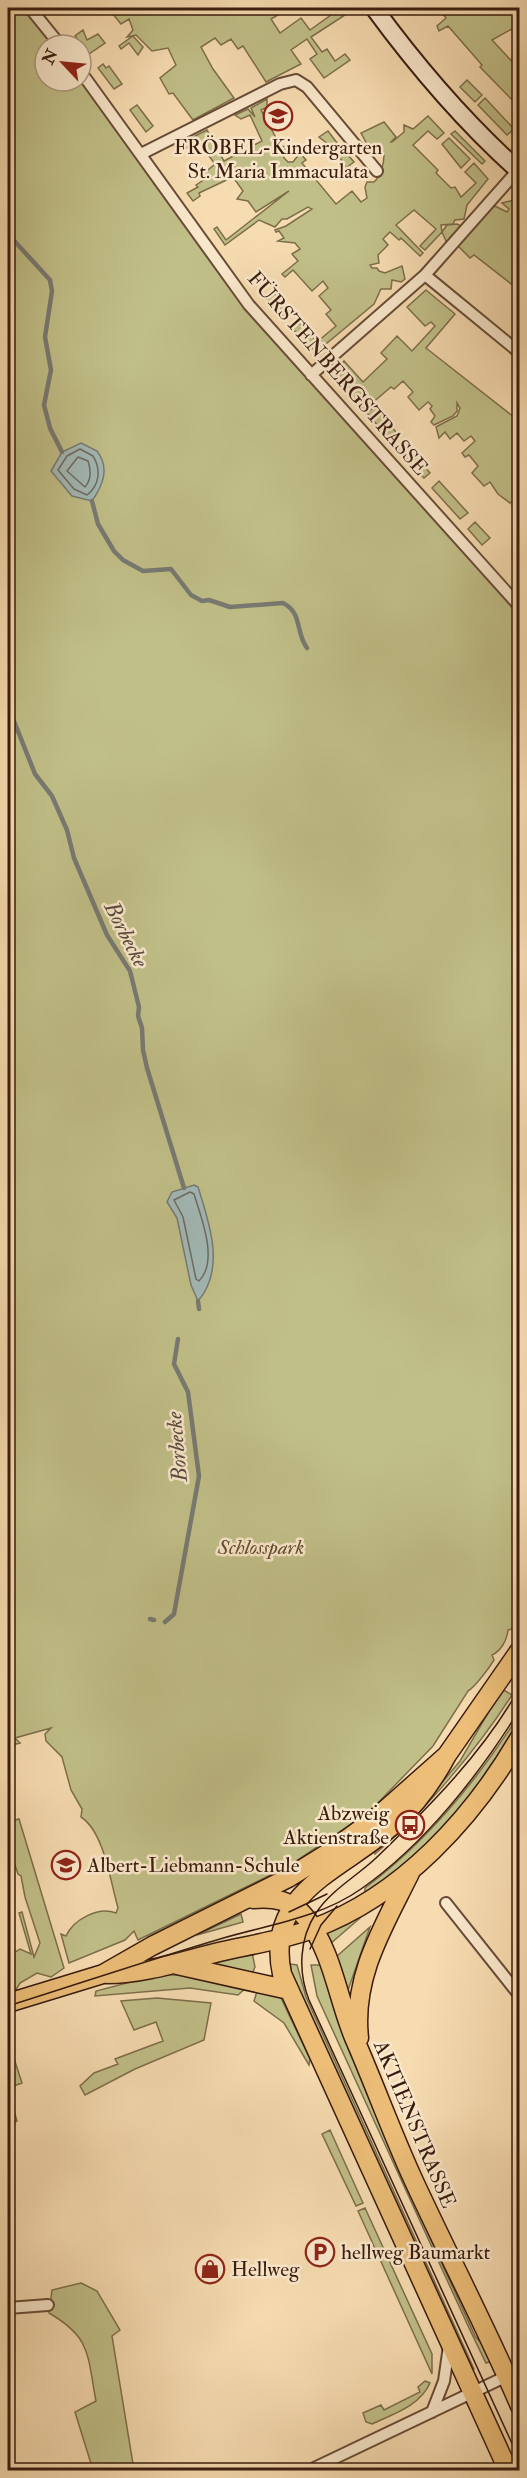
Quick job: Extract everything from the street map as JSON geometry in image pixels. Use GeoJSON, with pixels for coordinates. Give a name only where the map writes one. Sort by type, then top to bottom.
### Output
{"type":"FeatureCollection","features":[{"type":"Feature","properties":{"kind":"main road"},"geometry":{"type":"LineString","coordinates":[[508,2470],[289,1990],[281,1967],[278,1939],[292,1904],[308,1887],[372,1842],[406,1813],[437,1774],[447,1755],[519,1650]]}},
{"type":"Feature","properties":{"kind":"main road"},"geometry":{"type":"LineString","coordinates":[[102,1974],[137,1972],[278,1939],[313,1929],[371,1899],[412,1869],[472,1808],[519,1737]]}},
{"type":"Feature","properties":{"kind":"main road"},"geometry":{"type":"LineString","coordinates":[[8,2003],[102,1974],[152,1946],[288,1878],[356,1833],[447,1755]]}},
{"type":"Feature","properties":{"kind":"main road"},"geometry":{"type":"LineString","coordinates":[[362,2055],[358,2021],[360,1992],[369,1958],[383,1924],[412,1869]]}},
{"type":"Feature","properties":{"kind":"main road"},"geometry":{"type":"LineString","coordinates":[[245,1900],[274,1898],[292,1904]]}},
{"type":"Feature","properties":{"kind":"main road","name":"AKTIENSTRASSE"},"geometry":{"type":"LineString","coordinates":[[292,1904],[313,1929],[411,2175],[507,2376],[519,2406]]}},
{"type":"Feature","properties":{"kind":"main road"},"geometry":{"type":"LineString","coordinates":[[173,1964],[289,1990]]}},
{"type":"Feature","properties":{"kind":"street"},"geometry":{"type":"LineString","coordinates":[[30,8],[50,33]]}},
{"type":"Feature","properties":{"kind":"street"},"geometry":{"type":"LineString","coordinates":[[311,375],[425,275],[519,171],[483,138],[427,78],[374,8]]}},
{"type":"Feature","properties":{"kind":"street"},"geometry":{"type":"LineString","coordinates":[[141,154],[280,84],[296,80],[308,87],[377,171]]}},
{"type":"Feature","properties":{"kind":"street","name":"FÜRSTENBERGSTRASSE"},"geometry":{"type":"LineString","coordinates":[[93,88],[239,292],[519,607]]}},
{"type":"Feature","properties":{"kind":"street"},"geometry":{"type":"LineString","coordinates":[[425,275],[519,353]]}},
{"type":"Feature","properties":{"kind":"street"},"geometry":{"type":"LineString","coordinates":[[446,1903],[518,1992]]}},
{"type":"Feature","properties":{"kind":"street"},"geometry":{"type":"LineString","coordinates":[[8,2308],[48,2305]]}},
{"type":"Feature","properties":{"kind":"street"},"geometry":{"type":"LineString","coordinates":[[432,2412],[444,2381],[450,2345]]}},
{"type":"Feature","properties":{"kind":"street"},"geometry":{"type":"LineString","coordinates":[[310,2470],[507,2376]]}},
{"type":"Feature","properties":{"kind":"green space","name":"Schlosspark"},"geometry":{"type":"Polygon","coordinates":[[[8,8],[30,8],[50,33],[33,33],[33,93],[93,93],[93,89],[229,279],[519,607],[518,1622],[508,1630],[503,1645],[492,1655],[494,1660],[478,1682],[468,1691],[433,1746],[369,1812],[287,1867],[138,1940],[134,1931],[125,1940],[69,1963],[61,1934],[66,1936],[74,1925],[87,1916],[102,1911],[116,1913],[118,1908],[105,1858],[95,1834],[81,1817],[82,1809],[71,1790],[62,1757],[46,1741],[45,1734],[51,1728],[15,1738],[20,1743],[8,1746],[8,8]]]}},
{"type":"Feature","properties":{"kind":"green space"},"geometry":{"type":"Polygon","coordinates":[[[108,8],[290,8],[271,19],[280,33],[301,18],[310,30],[335,12],[332,8],[344,8],[348,13],[311,37],[322,52],[327,49],[335,61],[345,54],[350,60],[324,78],[310,59],[317,54],[307,39],[291,50],[301,64],[266,82],[243,46],[238,49],[231,39],[221,45],[215,38],[201,47],[213,69],[234,98],[193,120],[173,93],[169,94],[160,78],[176,65],[168,48],[152,51],[136,35],[127,37],[133,30],[129,19],[121,24],[108,8]]]}},
{"type":"Feature","properties":{"kind":"green space"},"geometry":{"type":"Polygon","coordinates":[[[438,8],[519,8],[519,25],[492,40],[519,69],[519,107],[480,67],[482,65],[448,26],[439,31],[437,26],[446,18],[438,8]]]}},
{"type":"Feature","properties":{"kind":"green space"},"geometry":{"type":"Polygon","coordinates":[[[98,34],[105,43],[93,51],[93,37],[98,34]]]}},
{"type":"Feature","properties":{"kind":"green space"},"geometry":{"type":"Polygon","coordinates":[[[133,36],[143,47],[138,55],[129,43],[121,49],[119,46],[133,36]]]}},
{"type":"Feature","properties":{"kind":"green space"},"geometry":{"type":"Polygon","coordinates":[[[103,64],[106,68],[109,66],[122,84],[114,89],[98,68],[103,64]]]}},
{"type":"Feature","properties":{"kind":"green space"},"geometry":{"type":"Polygon","coordinates":[[[467,80],[482,95],[475,102],[460,87],[467,80]]]}},
{"type":"Feature","properties":{"kind":"green space"},"geometry":{"type":"Polygon","coordinates":[[[485,98],[514,129],[507,135],[478,105],[485,98]]]}},
{"type":"Feature","properties":{"kind":"green space"},"geometry":{"type":"Polygon","coordinates":[[[267,99],[267,107],[261,110],[281,147],[290,145],[283,153],[284,158],[288,162],[293,162],[300,153],[306,160],[302,163],[336,204],[352,191],[361,202],[367,198],[365,187],[367,182],[374,182],[379,176],[384,155],[368,146],[361,133],[384,122],[396,137],[392,142],[404,132],[404,125],[413,129],[428,116],[444,133],[437,139],[428,131],[413,145],[438,170],[436,173],[451,188],[455,187],[461,197],[476,183],[465,172],[474,163],[488,179],[467,205],[464,219],[455,220],[453,224],[441,225],[442,232],[425,250],[420,246],[436,229],[414,210],[396,225],[423,253],[420,256],[401,238],[399,240],[390,232],[383,239],[388,245],[378,255],[379,263],[370,265],[385,273],[402,266],[405,279],[401,282],[392,280],[391,289],[381,289],[374,304],[321,348],[310,349],[292,328],[298,322],[317,342],[336,326],[326,314],[331,310],[319,296],[328,288],[323,281],[312,291],[293,270],[285,277],[282,274],[298,261],[292,254],[300,249],[295,243],[278,241],[284,238],[279,231],[275,230],[286,226],[312,209],[308,207],[287,219],[282,219],[275,227],[259,220],[225,245],[214,229],[217,227],[226,240],[289,191],[256,212],[248,201],[237,199],[243,191],[233,177],[199,193],[200,196],[193,201],[187,193],[198,187],[196,185],[205,179],[202,175],[215,164],[197,140],[180,153],[175,146],[207,130],[224,161],[262,141],[250,115],[241,119],[235,115],[248,109],[255,117],[251,108],[267,99]]]}},
{"type":"Feature","properties":{"kind":"green space"},"geometry":{"type":"Polygon","coordinates":[[[137,105],[153,126],[146,132],[130,110],[137,105]]]}},
{"type":"Feature","properties":{"kind":"green space"},"geometry":{"type":"Polygon","coordinates":[[[328,131],[338,144],[333,148],[319,137],[328,131]]]}},
{"type":"Feature","properties":{"kind":"green space"},"geometry":{"type":"Polygon","coordinates":[[[455,131],[485,161],[482,164],[451,134],[455,131]]]}},
{"type":"Feature","properties":{"kind":"green space"},"geometry":{"type":"Polygon","coordinates":[[[449,138],[470,159],[461,168],[442,144],[449,138]]]}},
{"type":"Feature","properties":{"kind":"green space"},"geometry":{"type":"Polygon","coordinates":[[[341,147],[354,162],[346,168],[336,151],[341,147]]]}},
{"type":"Feature","properties":{"kind":"green space"},"geometry":{"type":"Polygon","coordinates":[[[514,200],[519,205],[519,290],[474,255],[470,258],[458,246],[450,250],[442,232],[447,225],[457,224],[463,227],[495,206],[507,212],[509,209],[502,203],[514,200]]]}},
{"type":"Feature","properties":{"kind":"green space"},"geometry":{"type":"Polygon","coordinates":[[[426,290],[455,314],[426,348],[519,421],[519,513],[512,505],[518,497],[510,503],[498,494],[490,482],[484,486],[472,473],[478,466],[469,455],[465,457],[462,453],[475,441],[471,436],[464,441],[457,433],[450,439],[445,432],[439,438],[436,427],[457,416],[460,408],[457,403],[457,411],[453,416],[434,425],[431,422],[435,416],[430,409],[432,406],[428,402],[419,410],[408,397],[413,392],[403,381],[394,389],[391,387],[364,410],[334,375],[344,361],[363,382],[387,359],[381,353],[397,336],[412,351],[435,326],[431,322],[425,326],[407,307],[426,290]]]}},
{"type":"Feature","properties":{"kind":"green space"},"geometry":{"type":"Polygon","coordinates":[[[272,291],[289,311],[282,317],[265,297],[272,291]]]}},
{"type":"Feature","properties":{"kind":"green space"},"geometry":{"type":"Polygon","coordinates":[[[374,407],[396,432],[389,439],[367,413],[374,407]]]}},
{"type":"Feature","properties":{"kind":"green space"},"geometry":{"type":"Polygon","coordinates":[[[403,443],[430,473],[424,478],[397,449],[403,443]]]}},
{"type":"Feature","properties":{"kind":"green space"},"geometry":{"type":"Polygon","coordinates":[[[439,481],[468,513],[460,519],[432,488],[439,481]]]}},
{"type":"Feature","properties":{"kind":"green space"},"geometry":{"type":"Polygon","coordinates":[[[475,522],[490,538],[482,545],[468,529],[475,522]]]}},
{"type":"Feature","properties":{"kind":"green space"},"geometry":{"type":"Polygon","coordinates":[[[502,1689],[512,1695],[483,1737],[412,1820],[375,1854],[374,1851],[439,1786],[460,1761],[502,1689]]]}},
{"type":"Feature","properties":{"kind":"green space"},"geometry":{"type":"Polygon","coordinates":[[[517,1718],[519,1723],[504,1748],[452,1818],[411,1859],[365,1894],[365,1888],[409,1851],[467,1788],[517,1718]]]}},
{"type":"Feature","properties":{"kind":"green space"},"geometry":{"type":"Polygon","coordinates":[[[8,1810],[11,1821],[19,1819],[64,1968],[51,1977],[37,1973],[20,1983],[14,1993],[8,1994],[8,1957],[20,1949],[31,1954],[19,1913],[22,1912],[34,1957],[40,1943],[25,1897],[21,1876],[18,1874],[8,1844],[8,1810]]]}},
{"type":"Feature","properties":{"kind":"green space"},"geometry":{"type":"Polygon","coordinates":[[[363,1913],[360,1918],[330,1944],[325,1934],[363,1913]]]}},
{"type":"Feature","properties":{"kind":"green space"},"geometry":{"type":"Polygon","coordinates":[[[241,1914],[243,1922],[197,1935],[241,1914]]]}},
{"type":"Feature","properties":{"kind":"green space"},"geometry":{"type":"Polygon","coordinates":[[[370,1927],[347,1993],[336,1957],[370,1927]]]}},
{"type":"Feature","properties":{"kind":"green space"},"geometry":{"type":"Polygon","coordinates":[[[252,1952],[255,1967],[252,1974],[210,1964],[252,1952]]]}},
{"type":"Feature","properties":{"kind":"green space"},"geometry":{"type":"Polygon","coordinates":[[[290,1964],[297,1965],[306,1997],[474,2369],[471,2370],[292,1976],[290,1964]]]}},
{"type":"Feature","properties":{"kind":"green space"},"geometry":{"type":"Polygon","coordinates":[[[311,1965],[321,1965],[372,2107],[475,2336],[491,2354],[492,2361],[486,2363],[469,2328],[317,1996],[311,1965]]]}},
{"type":"Feature","properties":{"kind":"green space"},"geometry":{"type":"Polygon","coordinates":[[[185,1975],[247,1987],[238,1995],[190,1988],[95,1996],[96,1991],[146,1978],[185,1975]]]}},
{"type":"Feature","properties":{"kind":"green space"},"geometry":{"type":"Polygon","coordinates":[[[258,1988],[281,1998],[310,2059],[309,2065],[284,2023],[254,2001],[258,1988]]]}},
{"type":"Feature","properties":{"kind":"green space"},"geometry":{"type":"Polygon","coordinates":[[[157,1998],[211,2003],[204,2040],[135,2069],[85,2095],[80,2086],[94,2073],[118,2064],[115,2059],[163,2041],[156,2022],[134,2030],[121,2001],[157,1998]]]}},
{"type":"Feature","properties":{"kind":"green space"},"geometry":{"type":"Polygon","coordinates":[[[8,2040],[22,2083],[8,2088],[8,2040]]]}},
{"type":"Feature","properties":{"kind":"green space"},"geometry":{"type":"Polygon","coordinates":[[[8,2090],[17,2121],[8,2125],[8,2090]]]}},
{"type":"Feature","properties":{"kind":"green space"},"geometry":{"type":"Polygon","coordinates":[[[330,2130],[363,2203],[356,2206],[322,2134],[330,2130]]]}},
{"type":"Feature","properties":{"kind":"green space"},"geometry":{"type":"Polygon","coordinates":[[[365,2208],[432,2354],[432,2374],[358,2211],[365,2208]]]}},
{"type":"Feature","properties":{"kind":"green space"},"geometry":{"type":"Polygon","coordinates":[[[81,2283],[97,2291],[120,2330],[112,2336],[134,2470],[93,2470],[75,2412],[96,2401],[89,2360],[85,2349],[73,2331],[49,2313],[52,2290],[81,2283]]]}},
{"type":"Feature","properties":{"kind":"green space"},"geometry":{"type":"Polygon","coordinates":[[[425,2381],[430,2383],[420,2398],[413,2403],[372,2424],[366,2422],[363,2413],[381,2405],[384,2410],[420,2392],[418,2387],[425,2381]]]}},
{"type":"Feature","properties":{"kind":"water"},"geometry":{"type":"Polygon","coordinates":[[[81,443],[97,451],[103,464],[102,483],[92,501],[72,496],[51,471],[62,452],[81,443]]]}},
{"type":"Feature","properties":{"kind":"water"},"geometry":{"type":"Polygon","coordinates":[[[194,1185],[198,1187],[207,1215],[213,1245],[211,1275],[198,1301],[191,1285],[177,1218],[167,1202],[172,1192],[194,1185]]]}},
{"type":"Feature","properties":{"kind":"waterway"},"geometry":{"type":"LineString","coordinates":[[8,234],[50,280],[52,291],[45,337],[51,370],[44,405],[50,428],[62,452]]}},
{"type":"Feature","properties":{"kind":"waterway"},"geometry":{"type":"LineString","coordinates":[[92,501],[98,524],[114,551],[123,560],[143,571],[171,569],[191,595],[202,601],[209,600],[230,607],[283,603],[294,612],[307,648]]}},
{"type":"Feature","properties":{"kind":"waterway","name":"Borbecke"},"geometry":{"type":"LineString","coordinates":[[8,706],[35,774],[52,796],[67,830],[74,858],[107,935],[130,971],[139,1007],[138,1016],[142,1028],[147,1068],[184,1188]]}},
{"type":"Feature","properties":{"kind":"waterway","name":"Borbecke"},"geometry":{"type":"LineString","coordinates":[[198,1301],[199,1309]]}},
{"type":"Feature","properties":{"kind":"waterway","name":"Borbecke"},"geometry":{"type":"LineString","coordinates":[[165,1622],[174,1614],[199,1476],[188,1392],[174,1364],[178,1339]]}},
{"type":"Feature","properties":{"kind":"waterway","name":"Borbecke"},"geometry":{"type":"LineString","coordinates":[[150,1619],[154,1620]]}},
{"type":"Feature","properties":{"kind":"tram line"},"geometry":{"type":"LineString","coordinates":[[520,1687],[490,1734],[454,1778],[376,1858],[322,1905],[310,1923],[302,1956],[303,1978],[309,2000],[520,2461]]}},
{"type":"Feature","properties":{"kind":"tram line"},"geometry":{"type":"LineString","coordinates":[[8,2006],[193,1947],[293,1920],[345,1899],[384,1871],[428,1830],[469,1783],[520,1709]]}},
{"type":"Feature","properties":{"kind":"tram line"},"geometry":{"type":"LineString","coordinates":[[289,1912],[327,1894]]}},
{"type":"Feature","properties":{"kind":"tram line"},"geometry":{"type":"LineString","coordinates":[[310,1949],[321,1925],[337,1906]]}},
{"type":"Feature","properties":{"kind":"place","name":"FRÖBEL-Kindergarten St. Maria Immaculata"},"geometry":{"type":"Point","coordinates":[278,116]}},
{"type":"Feature","properties":{"kind":"place","name":"Abzweig Aktienstraße"},"geometry":{"type":"Point","coordinates":[410,1825]}},
{"type":"Feature","properties":{"kind":"place","name":"Albert-Liebmann-Schule"},"geometry":{"type":"Point","coordinates":[66,1865]}},
{"type":"Feature","properties":{"kind":"place","name":"hellweg Baumarkt"},"geometry":{"type":"Point","coordinates":[320,2252]}},
{"type":"Feature","properties":{"kind":"place","name":"Hellweg"},"geometry":{"type":"Point","coordinates":[210,2269]}}]}
